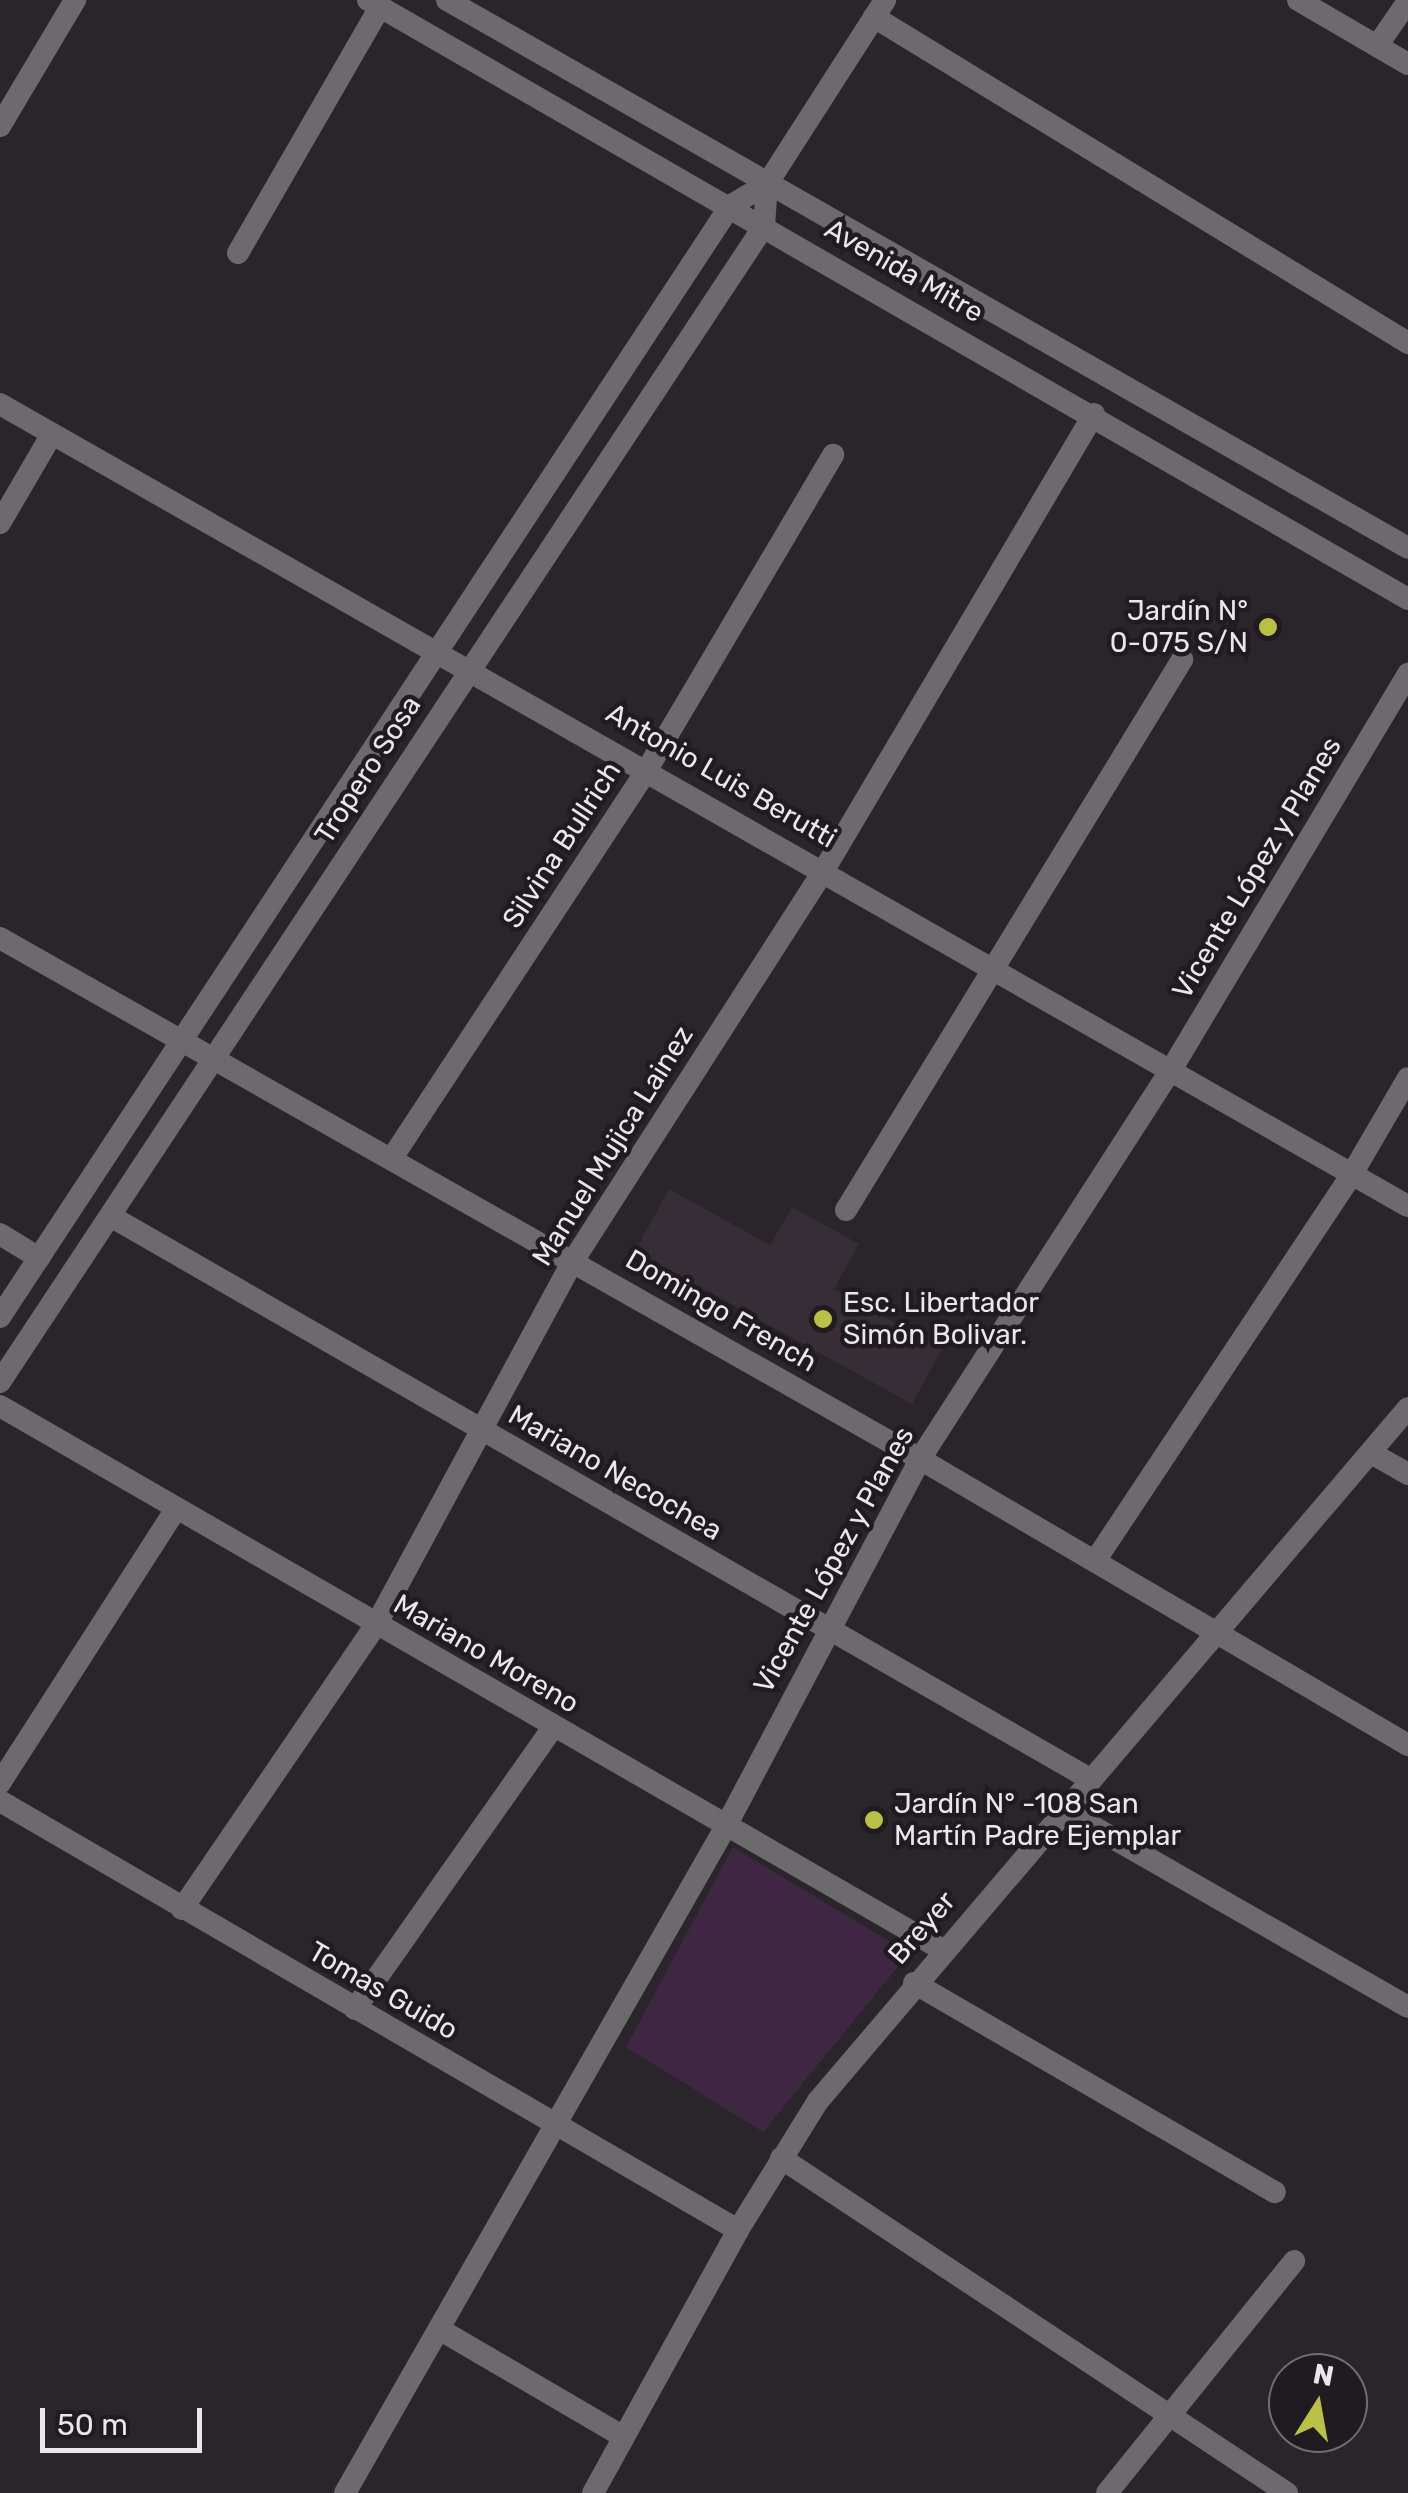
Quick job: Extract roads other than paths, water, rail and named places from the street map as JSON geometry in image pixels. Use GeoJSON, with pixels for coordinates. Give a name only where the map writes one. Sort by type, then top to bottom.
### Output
{"type":"FeatureCollection","features":[{"type":"Feature","properties":{"kind":"street"},"geometry":{"type":"LineString","coordinates":[[0,126],[76,0]]}},
{"type":"Feature","properties":{"kind":"street","name":"Avenida Mitre"},"geometry":{"type":"LineString","coordinates":[[447,0],[1408,548]]}},
{"type":"Feature","properties":{"kind":"street"},"geometry":{"type":"LineString","coordinates":[[1298,0],[1408,64]]}},
{"type":"Feature","properties":{"kind":"street"},"geometry":{"type":"LineString","coordinates":[[1378,46],[1408,1]]}},
{"type":"Feature","properties":{"kind":"street"},"geometry":{"type":"LineString","coordinates":[[238,253],[374,4]]}},
{"type":"Feature","properties":{"kind":"street","name":"Avenida Mitre"},"geometry":{"type":"LineString","coordinates":[[374,4],[1094,414],[1408,599]]}},
{"type":"Feature","properties":{"kind":"street"},"geometry":{"type":"LineString","coordinates":[[879,8],[1408,343]]}},
{"type":"Feature","properties":{"kind":"street","name":"Tropero Sosa"},"geometry":{"type":"LineString","coordinates":[[0,1317],[730,206],[767,184],[879,8]]}},
{"type":"Feature","properties":{"kind":"street","name":"Tropero Sosa"},"geometry":{"type":"LineString","coordinates":[[0,1382],[218,1060],[469,668],[764,226],[767,184]]}},
{"type":"Feature","properties":{"kind":"street","name":"Antonio Luis Berutti"},"geometry":{"type":"LineString","coordinates":[[0,404],[648,768],[1408,1206]]}},
{"type":"Feature","properties":{"kind":"street","name":"Manuel Mujica Lainez"},"geometry":{"type":"LineString","coordinates":[[182,1909],[376,1626],[573,1261],[824,870],[1094,414]]}},
{"type":"Feature","properties":{"kind":"street"},"geometry":{"type":"LineString","coordinates":[[0,523],[52,434]]}},
{"type":"Feature","properties":{"kind":"street","name":"Silvina Bullrich"},"geometry":{"type":"LineString","coordinates":[[392,1158],[648,768],[833,456]]}},
{"type":"Feature","properties":{"kind":"street"},"geometry":{"type":"LineString","coordinates":[[846,1210],[997,970],[1182,660]]}},
{"type":"Feature","properties":{"kind":"street","name":"Vicente López y Planes"},"geometry":{"type":"LineString","coordinates":[[345,2493],[726,1826],[920,1460],[1171,1070],[1408,674]]}},
{"type":"Feature","properties":{"kind":"street","name":"Domingo French"},"geometry":{"type":"LineString","coordinates":[[0,938],[1095,1560],[1408,1745]]}},
{"type":"Feature","properties":{"kind":"street"},"geometry":{"type":"LineString","coordinates":[[1095,1560],[1352,1174],[1408,1078]]}},
{"type":"Feature","properties":{"kind":"street","name":"Mariano Necochea"},"geometry":{"type":"LineString","coordinates":[[112,1216],[1090,1779]]}},
{"type":"Feature","properties":{"kind":"street"},"geometry":{"type":"LineString","coordinates":[[0,1234],[39,1258]]}},
{"type":"Feature","properties":{"kind":"street","name":"Mariano Moreno"},"geometry":{"type":"LineString","coordinates":[[0,1406],[944,1950]]}},
{"type":"Feature","properties":{"kind":"street","name":"Breyer"},"geometry":{"type":"LineString","coordinates":[[593,2493],[738,2230],[818,2102],[914,1983],[1220,1634],[1408,1408]]}},
{"type":"Feature","properties":{"kind":"street"},"geometry":{"type":"LineString","coordinates":[[1372,1453],[1408,1474]]}},
{"type":"Feature","properties":{"kind":"street"},"geometry":{"type":"LineString","coordinates":[[0,1783],[176,1510]]}},
{"type":"Feature","properties":{"kind":"street"},"geometry":{"type":"LineString","coordinates":[[355,2009],[553,1727]]}},
{"type":"Feature","properties":{"kind":"street","name":"Tomas Guido"},"geometry":{"type":"LineString","coordinates":[[0,1801],[738,2230]]}},
{"type":"Feature","properties":{"kind":"street"},"geometry":{"type":"LineString","coordinates":[[1064,1810],[1408,2007]]}},
{"type":"Feature","properties":{"kind":"street"},"geometry":{"type":"LineString","coordinates":[[914,1983],[1275,2192]]}},
{"type":"Feature","properties":{"kind":"street"},"geometry":{"type":"LineString","coordinates":[[781,2158],[1286,2493]]}},
{"type":"Feature","properties":{"kind":"street"},"geometry":{"type":"LineString","coordinates":[[1107,2493],[1294,2260]]}},
{"type":"Feature","properties":{"kind":"street"},"geometry":{"type":"LineString","coordinates":[[440,2329],[624,2438]]}},
{"type":"Feature","properties":{"kind":"place","name":"Jardín N° 0-075 S/N"},"geometry":{"type":"Point","coordinates":[1268,627]}},
{"type":"Feature","properties":{"kind":"place","name":"Esc. Libertador Simón Bolivar."},"geometry":{"type":"Point","coordinates":[823,1319]}},
{"type":"Feature","properties":{"kind":"place","name":"Jardín N° -108 San Martín Padre Ejemplar"},"geometry":{"type":"Point","coordinates":[874,1820]}}]}
